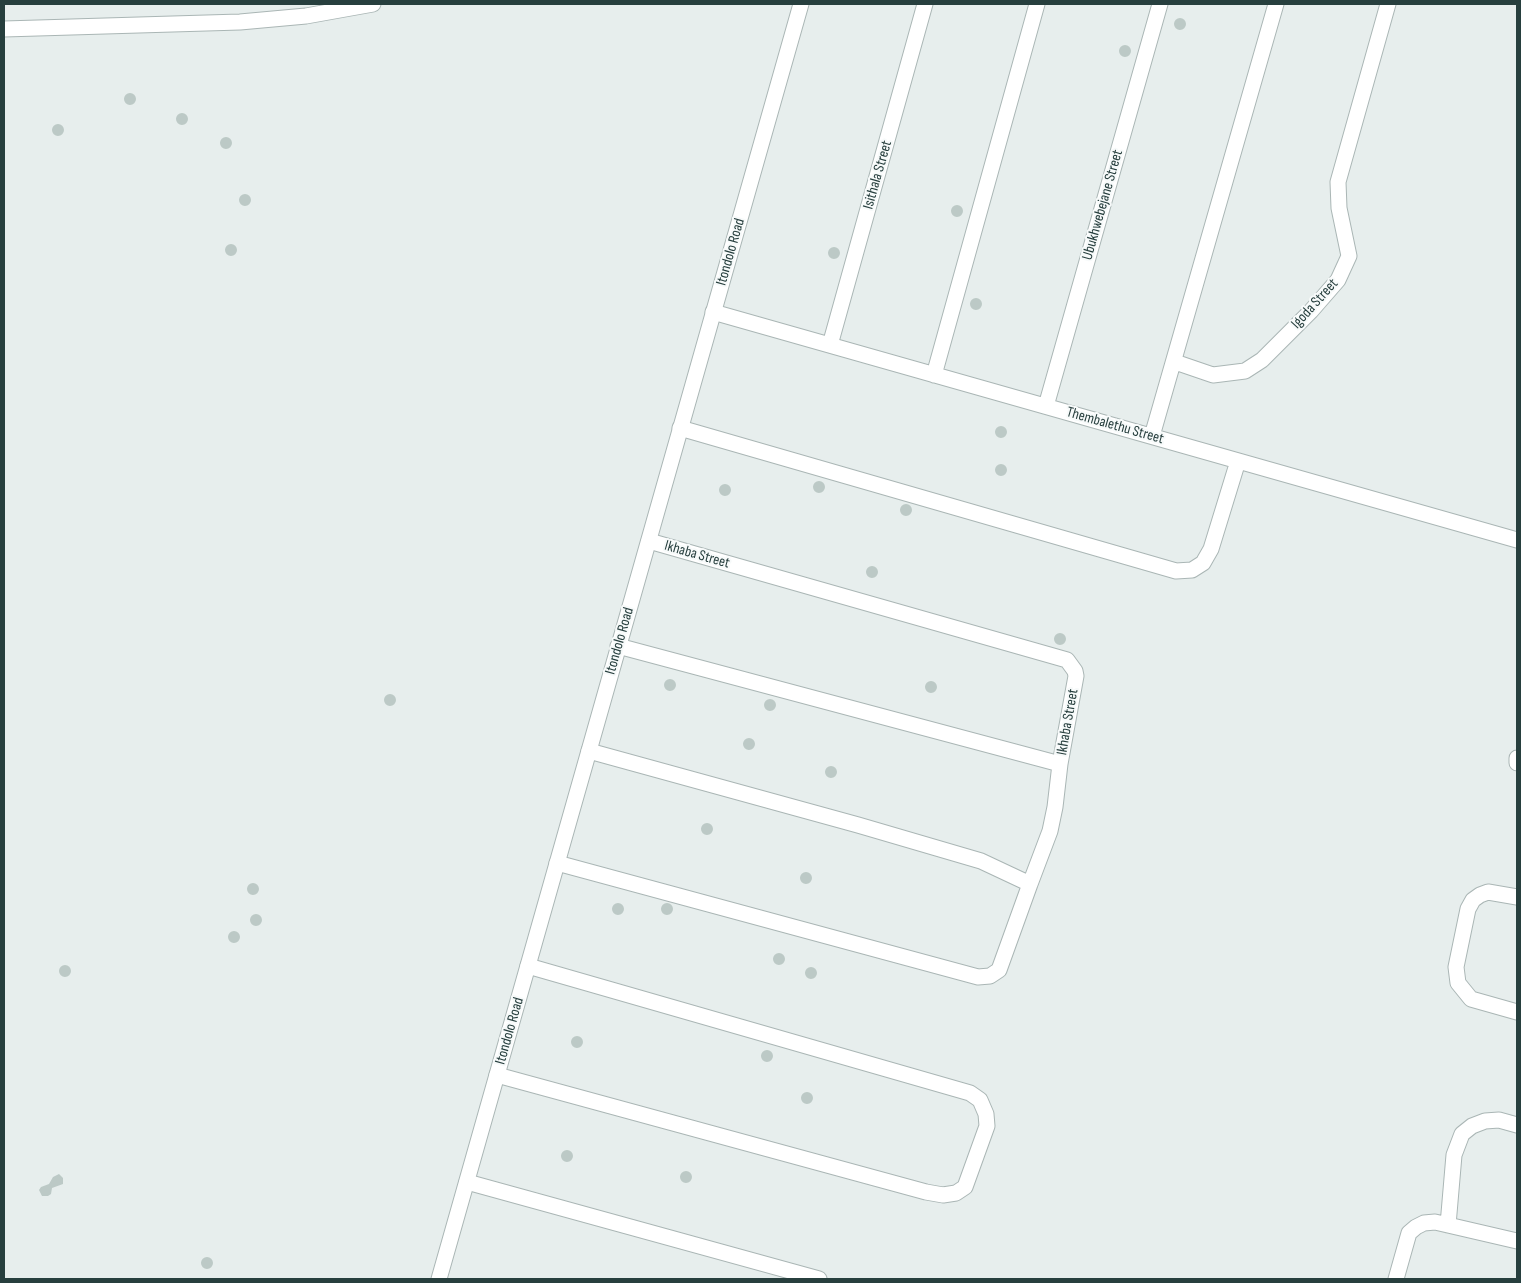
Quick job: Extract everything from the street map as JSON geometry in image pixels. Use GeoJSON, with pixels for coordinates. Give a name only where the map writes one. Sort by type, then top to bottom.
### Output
{"type":"FeatureCollection","features":[{"type":"Feature","properties":{"kind":"street"},"geometry":{"type":"LineString","coordinates":[[4,29],[240,22],[306,16],[373,4]]}},
{"type":"Feature","properties":{"kind":"street","name":"Itondolo Road"},"geometry":{"type":"LineString","coordinates":[[439,1279],[801,4]]}},
{"type":"Feature","properties":{"kind":"street","name":"Isithala Street"},"geometry":{"type":"LineString","coordinates":[[830,345],[925,4]]}},
{"type":"Feature","properties":{"kind":"street"},"geometry":{"type":"LineString","coordinates":[[934,375],[1038,4]]}},
{"type":"Feature","properties":{"kind":"street","name":"Ubukhwebejane Street"},"geometry":{"type":"LineString","coordinates":[[1046,406],[1160,4]]}},
{"type":"Feature","properties":{"kind":"street"},"geometry":{"type":"LineString","coordinates":[[1152,436],[1175,362],[1276,4]]}},
{"type":"Feature","properties":{"kind":"street","name":"Igoda Street"},"geometry":{"type":"LineString","coordinates":[[1175,362],[1213,375],[1245,371],[1262,360],[1311,311],[1338,280],[1350,256],[1339,208],[1338,182],[1388,4]]}},
{"type":"Feature","properties":{"kind":"street","name":"Thembalethu Street"},"geometry":{"type":"LineString","coordinates":[[713,312],[1517,540]]}},
{"type":"Feature","properties":{"kind":"street"},"geometry":{"type":"LineString","coordinates":[[680,428],[1176,571],[1192,570],[1203,564],[1211,549],[1238,460]]}},
{"type":"Feature","properties":{"kind":"street","name":"Ikhaba Street"},"geometry":{"type":"LineString","coordinates":[[618,646],[1060,764],[1076,676],[1075,671],[1067,660],[649,541]]}},
{"type":"Feature","properties":{"kind":"street"},"geometry":{"type":"LineString","coordinates":[[589,751],[972,858],[1030,884]]}},
{"type":"Feature","properties":{"kind":"street"},"geometry":{"type":"LineString","coordinates":[[1517,758],[1517,763]]}},
{"type":"Feature","properties":{"kind":"street"},"geometry":{"type":"LineString","coordinates":[[557,863],[978,977],[990,976],[999,970],[1003,962],[1050,831],[1060,764]]}},
{"type":"Feature","properties":{"kind":"street"},"geometry":{"type":"LineString","coordinates":[[1517,897],[1488,892],[1473,900],[1468,909],[1456,967],[1458,982],[1471,999],[1517,1012]]}},
{"type":"Feature","properties":{"kind":"street"},"geometry":{"type":"LineString","coordinates":[[497,1075],[926,1192],[943,1195],[956,1193],[965,1187],[987,1126],[986,1114],[980,1100],[970,1094],[528,966]]}},
{"type":"Feature","properties":{"kind":"street"},"geometry":{"type":"LineString","coordinates":[[1448,1225],[1454,1155],[1462,1134],[1472,1126],[1485,1121],[1499,1120],[1517,1125]]}},
{"type":"Feature","properties":{"kind":"street"},"geometry":{"type":"LineString","coordinates":[[467,1182],[819,1279]]}},
{"type":"Feature","properties":{"kind":"street"},"geometry":{"type":"LineString","coordinates":[[1396,1279],[1409,1233],[1424,1223],[1435,1222],[1517,1241]]}},
{"type":"Feature","properties":{"kind":"building"},"geometry":{"type":"Polygon","coordinates":[[[1178,18],[1182,18],[1186,24],[1182,30],[1178,30],[1174,26],[1174,22],[1178,18]]]}},
{"type":"Feature","properties":{"kind":"building"},"geometry":{"type":"Polygon","coordinates":[[[1123,45],[1127,45],[1131,51],[1127,57],[1123,57],[1119,53],[1119,49],[1123,45]]]}},
{"type":"Feature","properties":{"kind":"building"},"geometry":{"type":"Polygon","coordinates":[[[128,93],[132,93],[136,99],[132,105],[128,105],[124,101],[124,97],[128,93]]]}},
{"type":"Feature","properties":{"kind":"building"},"geometry":{"type":"Polygon","coordinates":[[[180,113],[184,113],[188,119],[184,125],[180,125],[176,121],[176,117],[180,113]]]}},
{"type":"Feature","properties":{"kind":"building"},"geometry":{"type":"Polygon","coordinates":[[[56,124],[60,124],[64,130],[60,136],[56,136],[52,132],[52,128],[56,124]]]}},
{"type":"Feature","properties":{"kind":"building"},"geometry":{"type":"Polygon","coordinates":[[[224,137],[228,137],[232,143],[228,149],[224,149],[220,145],[220,141],[224,137]]]}},
{"type":"Feature","properties":{"kind":"building"},"geometry":{"type":"Polygon","coordinates":[[[243,194],[247,194],[251,200],[247,206],[243,206],[239,202],[239,198],[243,194]]]}},
{"type":"Feature","properties":{"kind":"building"},"geometry":{"type":"Polygon","coordinates":[[[955,205],[959,205],[963,211],[959,217],[955,217],[951,213],[951,209],[955,205]]]}},
{"type":"Feature","properties":{"kind":"building"},"geometry":{"type":"Polygon","coordinates":[[[229,244],[233,244],[237,250],[233,256],[229,256],[225,252],[225,248],[229,244]]]}},
{"type":"Feature","properties":{"kind":"building"},"geometry":{"type":"Polygon","coordinates":[[[832,247],[836,247],[840,253],[836,259],[832,259],[828,255],[828,251],[832,247]]]}},
{"type":"Feature","properties":{"kind":"building"},"geometry":{"type":"Polygon","coordinates":[[[974,298],[978,298],[982,304],[978,310],[974,310],[970,306],[970,302],[974,298]]]}},
{"type":"Feature","properties":{"kind":"building"},"geometry":{"type":"Polygon","coordinates":[[[999,426],[1003,426],[1007,432],[1003,438],[999,438],[995,434],[995,430],[999,426]]]}},
{"type":"Feature","properties":{"kind":"building"},"geometry":{"type":"Polygon","coordinates":[[[999,464],[1003,464],[1007,470],[1003,476],[999,476],[995,472],[995,468],[999,464]]]}},
{"type":"Feature","properties":{"kind":"building"},"geometry":{"type":"Polygon","coordinates":[[[817,481],[821,481],[825,487],[821,493],[817,493],[813,489],[813,485],[817,481]]]}},
{"type":"Feature","properties":{"kind":"building"},"geometry":{"type":"Polygon","coordinates":[[[723,484],[727,484],[731,490],[727,496],[723,496],[719,492],[719,488],[723,484]]]}},
{"type":"Feature","properties":{"kind":"building"},"geometry":{"type":"Polygon","coordinates":[[[904,504],[908,504],[912,510],[908,516],[904,516],[900,512],[900,508],[904,504]]]}},
{"type":"Feature","properties":{"kind":"building"},"geometry":{"type":"Polygon","coordinates":[[[870,566],[874,566],[878,572],[874,578],[870,578],[866,574],[866,570],[870,566]]]}},
{"type":"Feature","properties":{"kind":"building"},"geometry":{"type":"Polygon","coordinates":[[[1058,633],[1062,633],[1066,639],[1062,645],[1058,645],[1054,641],[1054,637],[1058,633]]]}},
{"type":"Feature","properties":{"kind":"building"},"geometry":{"type":"Polygon","coordinates":[[[668,679],[672,679],[676,685],[672,691],[668,691],[664,687],[664,683],[668,679]]]}},
{"type":"Feature","properties":{"kind":"building"},"geometry":{"type":"Polygon","coordinates":[[[929,681],[933,681],[937,687],[933,693],[929,693],[925,689],[925,685],[929,681]]]}},
{"type":"Feature","properties":{"kind":"building"},"geometry":{"type":"Polygon","coordinates":[[[388,694],[392,694],[396,700],[392,706],[388,706],[384,702],[384,698],[388,694]]]}},
{"type":"Feature","properties":{"kind":"building"},"geometry":{"type":"Polygon","coordinates":[[[770,699],[776,705],[770,711],[764,705],[770,699]]]}},
{"type":"Feature","properties":{"kind":"building"},"geometry":{"type":"Polygon","coordinates":[[[747,738],[751,738],[755,744],[751,750],[747,750],[743,746],[743,742],[747,738]]]}},
{"type":"Feature","properties":{"kind":"building"},"geometry":{"type":"Polygon","coordinates":[[[829,766],[833,766],[837,772],[833,778],[829,778],[825,774],[825,770],[829,766]]]}},
{"type":"Feature","properties":{"kind":"building"},"geometry":{"type":"Polygon","coordinates":[[[705,823],[709,823],[713,829],[709,835],[705,835],[701,831],[701,827],[705,823]]]}},
{"type":"Feature","properties":{"kind":"building"},"geometry":{"type":"Polygon","coordinates":[[[804,872],[808,872],[812,878],[808,884],[804,884],[800,880],[800,876],[804,872]]]}},
{"type":"Feature","properties":{"kind":"building"},"geometry":{"type":"Polygon","coordinates":[[[251,883],[255,883],[259,889],[255,895],[251,895],[247,891],[247,887],[251,883]]]}},
{"type":"Feature","properties":{"kind":"building"},"geometry":{"type":"Polygon","coordinates":[[[616,903],[620,903],[624,909],[620,915],[616,915],[612,911],[612,907],[616,903]]]}},
{"type":"Feature","properties":{"kind":"building"},"geometry":{"type":"Polygon","coordinates":[[[665,903],[669,903],[673,909],[669,915],[665,915],[661,911],[661,907],[665,903]]]}},
{"type":"Feature","properties":{"kind":"building"},"geometry":{"type":"Polygon","coordinates":[[[254,914],[258,914],[262,920],[258,926],[254,926],[250,922],[250,918],[254,914]]]}},
{"type":"Feature","properties":{"kind":"building"},"geometry":{"type":"Polygon","coordinates":[[[232,931],[236,931],[240,937],[236,943],[232,943],[228,939],[228,935],[232,931]]]}},
{"type":"Feature","properties":{"kind":"building"},"geometry":{"type":"Polygon","coordinates":[[[777,953],[781,953],[785,959],[781,965],[777,965],[773,961],[773,957],[777,953]]]}},
{"type":"Feature","properties":{"kind":"building"},"geometry":{"type":"Polygon","coordinates":[[[63,965],[67,965],[71,971],[67,977],[63,977],[59,973],[59,969],[63,965]]]}},
{"type":"Feature","properties":{"kind":"building"},"geometry":{"type":"Polygon","coordinates":[[[809,967],[813,967],[817,973],[813,979],[809,979],[805,975],[805,971],[809,967]]]}},
{"type":"Feature","properties":{"kind":"building"},"geometry":{"type":"Polygon","coordinates":[[[575,1036],[579,1036],[583,1042],[579,1048],[575,1048],[571,1044],[571,1040],[575,1036]]]}},
{"type":"Feature","properties":{"kind":"building"},"geometry":{"type":"Polygon","coordinates":[[[765,1050],[769,1050],[773,1056],[769,1062],[765,1062],[761,1058],[761,1054],[765,1050]]]}},
{"type":"Feature","properties":{"kind":"building"},"geometry":{"type":"Polygon","coordinates":[[[805,1092],[809,1092],[813,1098],[809,1104],[805,1104],[801,1100],[801,1096],[805,1092]]]}},
{"type":"Feature","properties":{"kind":"building"},"geometry":{"type":"Polygon","coordinates":[[[565,1150],[569,1150],[573,1156],[569,1162],[565,1162],[561,1158],[561,1154],[565,1150]]]}},
{"type":"Feature","properties":{"kind":"building"},"geometry":{"type":"Polygon","coordinates":[[[684,1171],[688,1171],[692,1177],[688,1183],[684,1183],[680,1179],[680,1175],[684,1171]]]}},
{"type":"Feature","properties":{"kind":"building"},"geometry":{"type":"Polygon","coordinates":[[[59,1174],[63,1178],[63,1184],[52,1188],[51,1194],[48,1196],[42,1196],[39,1190],[41,1187],[49,1184],[53,1177],[59,1174]]]}},
{"type":"Feature","properties":{"kind":"building"},"geometry":{"type":"Polygon","coordinates":[[[205,1257],[209,1257],[213,1263],[209,1269],[205,1269],[201,1265],[201,1261],[205,1257]]]}}]}
